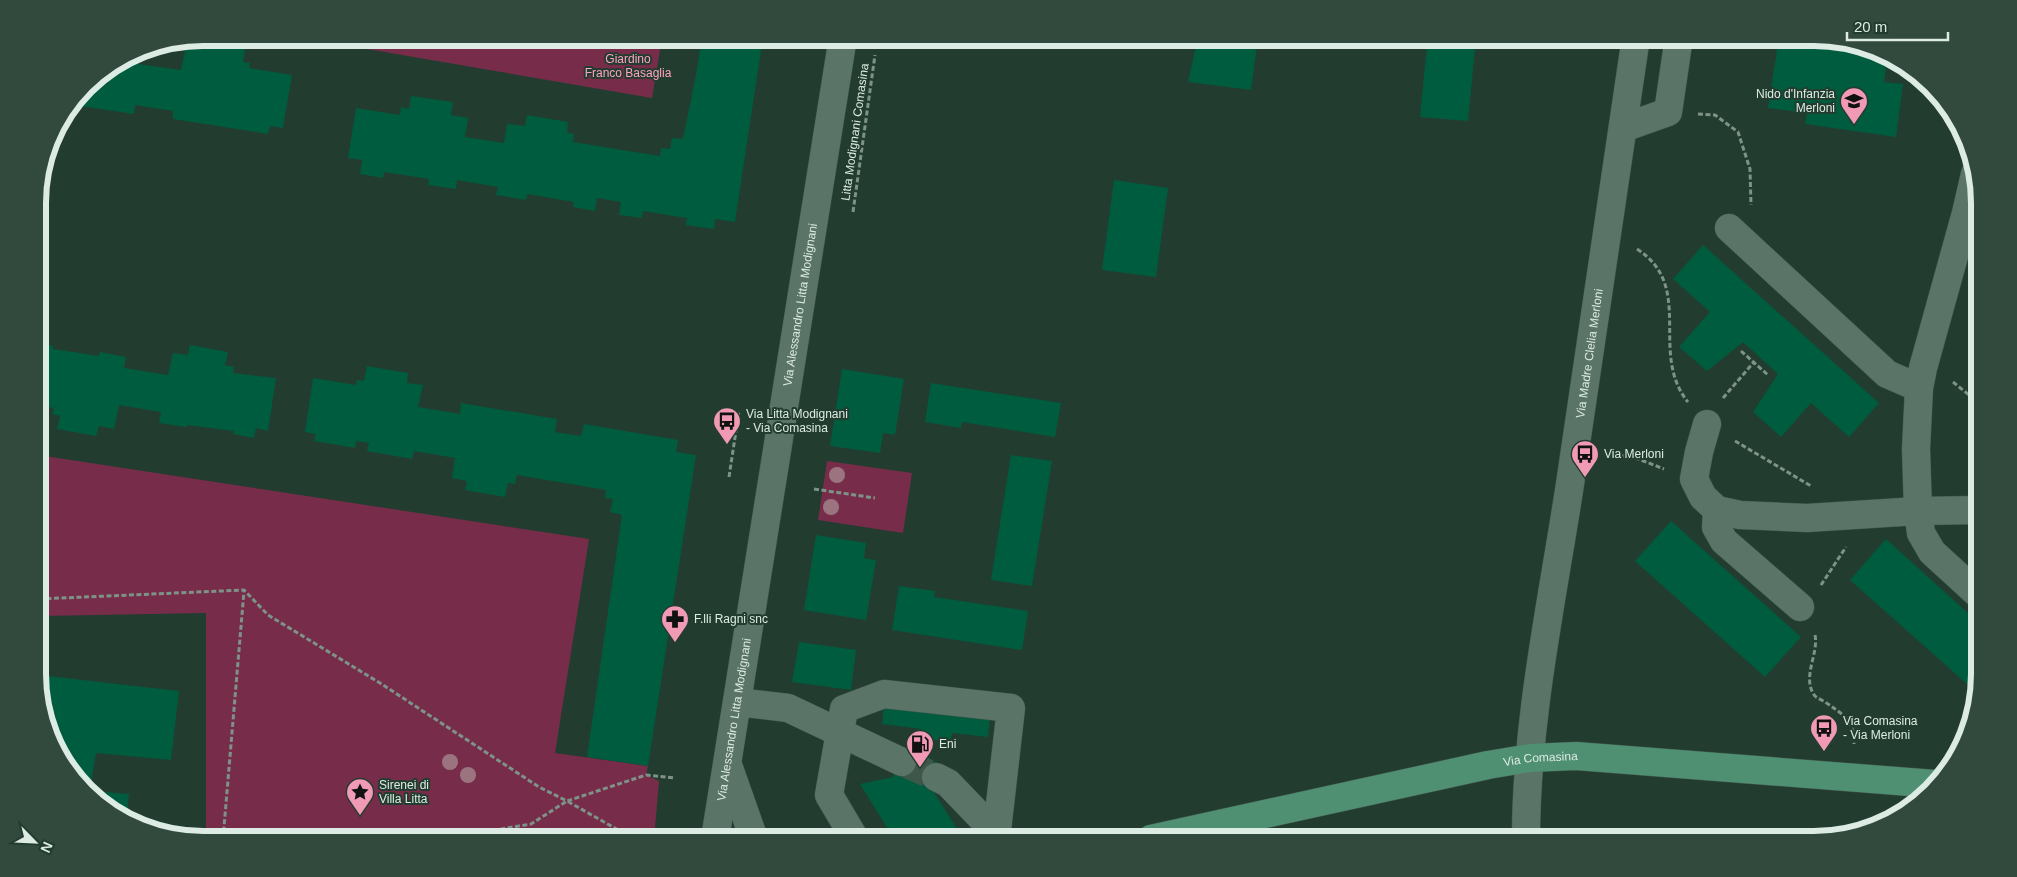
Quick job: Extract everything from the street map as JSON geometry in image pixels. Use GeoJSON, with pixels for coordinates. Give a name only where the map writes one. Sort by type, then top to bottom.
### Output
{"type":"FeatureCollection","features":[{"type":"Feature","properties":{"kind":"main road","name":"Via Comasina"},"geometry":{"type":"LineString","coordinates":[[1190,830],[1488,765],[1530,758],[1576,756],[1926,783]]}},
{"type":"Feature","properties":{"kind":"street","name":"Via Madre Clelia Merloni"},"geometry":{"type":"LineString","coordinates":[[1526,830],[1526,795],[1534,713],[1635,46]]}},
{"type":"Feature","properties":{"kind":"street"},"geometry":{"type":"LineString","coordinates":[[1622,128],[1668,112],[1678,46]]}},
{"type":"Feature","properties":{"kind":"street","name":"Via Alessandro Litta Modignani"},"geometry":{"type":"LineString","coordinates":[[716,831],[842,47]]}},
{"type":"Feature","properties":{"kind":"street"},"geometry":{"type":"LineString","coordinates":[[1970,193],[1919,388],[1916,449],[1918,511],[1921,533],[1932,552],[1971,588]]}},
{"type":"Feature","properties":{"kind":"street"},"geometry":{"type":"LineString","coordinates":[[1736,234],[1887,374],[1919,388]]}},
{"type":"Feature","properties":{"kind":"street"},"geometry":{"type":"LineString","coordinates":[[1707,424],[1694,479],[1704,497],[1717,510],[1740,516],[1807,518],[1971,507]]}},
{"type":"Feature","properties":{"kind":"street"},"geometry":{"type":"LineString","coordinates":[[1717,510],[1716,527],[1724,541],[1800,607]]}},
{"type":"Feature","properties":{"kind":"street"},"geometry":{"type":"LineString","coordinates":[[850,831],[829,795],[844,709],[884,694],[1011,708],[997,831]]}},
{"type":"Feature","properties":{"kind":"street"},"geometry":{"type":"LineString","coordinates":[[737,702],[788,708],[902,762]]}},
{"type":"Feature","properties":{"kind":"street"},"geometry":{"type":"LineString","coordinates":[[728,765],[751,831]]}},
{"type":"Feature","properties":{"kind":"street"},"geometry":{"type":"LineString","coordinates":[[936,777],[948,783],[991,831]]}},
{"type":"Feature","properties":{"kind":"path","name":"Litta Modignani Comasina"},"geometry":{"type":"LineString","coordinates":[[853,212],[875,55]]}},
{"type":"Feature","properties":{"kind":"path"},"geometry":{"type":"LineString","coordinates":[[1668,112],[1716,115],[1738,132],[1750,169],[1752,205],[1736,234]]}},
{"type":"Feature","properties":{"kind":"path"},"geometry":{"type":"LineString","coordinates":[[1607,234],[1639,250],[1657,266],[1668,291],[1670,352],[1673,377],[1684,396],[1707,424],[1813,487]]}},
{"type":"Feature","properties":{"kind":"path"},"geometry":{"type":"LineString","coordinates":[[1741,351],[1768,375]]}},
{"type":"Feature","properties":{"kind":"path"},"geometry":{"type":"LineString","coordinates":[[1707,424],[1714,408],[1754,362]]}},
{"type":"Feature","properties":{"kind":"path"},"geometry":{"type":"LineString","coordinates":[[729,477],[739,411]]}},
{"type":"Feature","properties":{"kind":"path"},"geometry":{"type":"LineString","coordinates":[[1602,453],[1636,458],[1694,479]]}},
{"type":"Feature","properties":{"kind":"path"},"geometry":{"type":"LineString","coordinates":[[814,489],[875,498]]}},
{"type":"Feature","properties":{"kind":"path"},"geometry":{"type":"LineString","coordinates":[[1854,744],[1854,734],[1850,721],[1815,696],[1810,684],[1810,671],[1816,643],[1814,630],[1800,607],[1826,579],[1844,553],[1861,514]]}},
{"type":"Feature","properties":{"kind":"path"},"geometry":{"type":"LineString","coordinates":[[224,831],[244,590]]}},
{"type":"Feature","properties":{"kind":"path"},"geometry":{"type":"LineString","coordinates":[[46,599],[244,590],[268,615],[380,683],[539,787],[568,801],[620,831]]}},
{"type":"Feature","properties":{"kind":"path"},"geometry":{"type":"LineString","coordinates":[[493,831],[531,824],[568,801],[646,775],[676,778]]}},
{"type":"Feature","properties":{"kind":"green space","name":"Giardino Franco Basaglia"},"geometry":{"type":"Polygon","coordinates":[[[355,47],[661,47],[652,98],[355,47]]]}},
{"type":"Feature","properties":{"kind":"green space"},"geometry":{"type":"Polygon","coordinates":[[[46,456],[589,539],[555,753],[648,766],[646,775],[659,781],[655,831],[206,831],[206,613],[46,616],[46,456]]]}},
{"type":"Feature","properties":{"kind":"green space"},"geometry":{"type":"Polygon","coordinates":[[[827,461],[912,473],[903,533],[818,520],[827,461]]]}},
{"type":"Feature","properties":{"kind":"building"},"geometry":{"type":"Polygon","coordinates":[[[1196,46],[1257,46],[1251,90],[1188,82],[1196,46]]]}},
{"type":"Feature","properties":{"kind":"building"},"geometry":{"type":"Polygon","coordinates":[[[1427,46],[1475,46],[1468,121],[1420,117],[1427,46]]]}},
{"type":"Feature","properties":{"kind":"building"},"geometry":{"type":"Polygon","coordinates":[[[1778,46],[1814,46],[1844,49],[1874,58],[1886,64],[1884,82],[1903,84],[1896,137],[1805,124],[1807,113],[1768,108],[1778,46]]]}},
{"type":"Feature","properties":{"kind":"building"},"geometry":{"type":"Polygon","coordinates":[[[202,47],[236,47],[245,49],[243,62],[250,63],[249,68],[292,75],[283,128],[270,126],[268,134],[173,119],[173,111],[135,105],[134,114],[81,106],[92,92],[108,79],[139,60],[138,64],[181,70],[186,48],[201,50],[202,47]]]}},
{"type":"Feature","properties":{"kind":"building"},"geometry":{"type":"Polygon","coordinates":[[[700,47],[762,47],[735,222],[715,219],[714,229],[686,225],[687,218],[643,211],[642,218],[619,215],[621,202],[597,198],[595,211],[573,207],[574,202],[527,194],[526,200],[496,195],[498,187],[457,180],[456,189],[428,185],[429,179],[384,172],[383,178],[360,174],[362,160],[348,158],[356,108],[400,115],[401,107],[409,109],[411,96],[453,102],[451,115],[468,118],[465,137],[504,143],[507,124],[525,126],[527,115],[568,122],[567,133],[574,134],[573,142],[660,156],[661,148],[670,149],[672,138],[683,139],[700,47]]]}},
{"type":"Feature","properties":{"kind":"building"},"geometry":{"type":"Polygon","coordinates":[[[1114,180],[1168,188],[1156,277],[1102,270],[1114,180]]]}},
{"type":"Feature","properties":{"kind":"building"},"geometry":{"type":"Polygon","coordinates":[[[1703,245],[1879,403],[1849,437],[1811,403],[1781,437],[1753,412],[1778,374],[1743,342],[1707,371],[1679,347],[1710,312],[1673,279],[1703,245]]]}},
{"type":"Feature","properties":{"kind":"building"},"geometry":{"type":"Polygon","coordinates":[[[47,345],[53,346],[53,349],[99,356],[100,352],[126,357],[124,368],[168,375],[173,353],[188,355],[190,345],[228,352],[225,365],[234,367],[233,373],[276,378],[268,431],[256,428],[254,438],[233,434],[234,431],[159,423],[161,412],[119,405],[114,429],[99,426],[96,436],[57,429],[60,416],[52,414],[54,408],[47,407],[47,345]]]}},
{"type":"Feature","properties":{"kind":"building"},"geometry":{"type":"Polygon","coordinates":[[[367,366],[408,373],[407,383],[423,385],[418,407],[460,414],[461,403],[557,419],[555,432],[581,436],[584,424],[678,440],[676,452],[696,455],[648,766],[587,757],[622,515],[610,512],[613,499],[605,498],[606,490],[517,475],[515,484],[508,483],[505,497],[465,490],[467,481],[452,478],[455,458],[414,451],[412,459],[367,451],[369,443],[356,441],[355,448],[314,441],[316,434],[305,432],[313,378],[356,385],[357,380],[364,381],[367,366]]]}},
{"type":"Feature","properties":{"kind":"building"},"geometry":{"type":"Polygon","coordinates":[[[842,369],[904,379],[895,435],[883,433],[880,453],[830,446],[842,369]]]}},
{"type":"Feature","properties":{"kind":"building"},"geometry":{"type":"Polygon","coordinates":[[[931,383],[1061,403],[1055,437],[962,422],[961,428],[925,422],[931,383]]]}},
{"type":"Feature","properties":{"kind":"building"},"geometry":{"type":"Polygon","coordinates":[[[1011,455],[1052,461],[1032,586],[991,580],[1011,455]]]}},
{"type":"Feature","properties":{"kind":"building"},"geometry":{"type":"Polygon","coordinates":[[[1671,521],[1801,637],[1765,677],[1635,561],[1671,521]]]}},
{"type":"Feature","properties":{"kind":"building"},"geometry":{"type":"Polygon","coordinates":[[[816,535],[866,543],[864,558],[876,560],[866,620],[804,610],[816,535]]]}},
{"type":"Feature","properties":{"kind":"building"},"geometry":{"type":"Polygon","coordinates":[[[1886,539],[1971,616],[1970,686],[1850,580],[1886,539]]]}},
{"type":"Feature","properties":{"kind":"building"},"geometry":{"type":"Polygon","coordinates":[[[899,586],[935,591],[934,597],[1028,611],[1022,650],[892,630],[899,586]]]}},
{"type":"Feature","properties":{"kind":"building"},"geometry":{"type":"Polygon","coordinates":[[[799,642],[856,650],[851,690],[792,682],[799,642]]]}},
{"type":"Feature","properties":{"kind":"building"},"geometry":{"type":"Polygon","coordinates":[[[46,676],[179,691],[171,760],[96,753],[91,784],[67,752],[58,734],[52,714],[46,676]]]}},
{"type":"Feature","properties":{"kind":"building"},"geometry":{"type":"Polygon","coordinates":[[[884,705],[990,717],[988,737],[952,733],[950,742],[919,738],[921,729],[882,724],[884,705]]]}},
{"type":"Feature","properties":{"kind":"building"},"geometry":{"type":"Polygon","coordinates":[[[911,747],[942,766],[930,786],[958,831],[889,831],[860,784],[893,777],[911,747]]]}},
{"type":"Feature","properties":{"kind":"building"},"geometry":{"type":"Polygon","coordinates":[[[100,792],[129,794],[128,811],[100,792]]]}},
{"type":"Feature","properties":{"kind":"tunnel"},"geometry":{"type":"LineString","coordinates":[[902,762],[936,777]]}},
{"type":"Feature","properties":{"kind":"place","name":"Nido d'Infanzia Merloni"},"geometry":{"type":"Point","coordinates":[1854,125]}},
{"type":"Feature","properties":{"kind":"place","name":"Via Litta Modignani - Via Comasina"},"geometry":{"type":"Point","coordinates":[727,445]}},
{"type":"Feature","properties":{"kind":"place","name":"Via Merloni"},"geometry":{"type":"Point","coordinates":[1585,478]}},
{"type":"Feature","properties":{"kind":"place","name":"F.lli Ragni snc"},"geometry":{"type":"Point","coordinates":[675,643]}},
{"type":"Feature","properties":{"kind":"place","name":"Via Comasina - Via Merloni"},"geometry":{"type":"Point","coordinates":[1824,752]}},
{"type":"Feature","properties":{"kind":"place","name":"Eni"},"geometry":{"type":"Point","coordinates":[920,768]}},
{"type":"Feature","properties":{"kind":"place","name":"Sirenei di Villa Litta"},"geometry":{"type":"Point","coordinates":[360,816]}}]}
